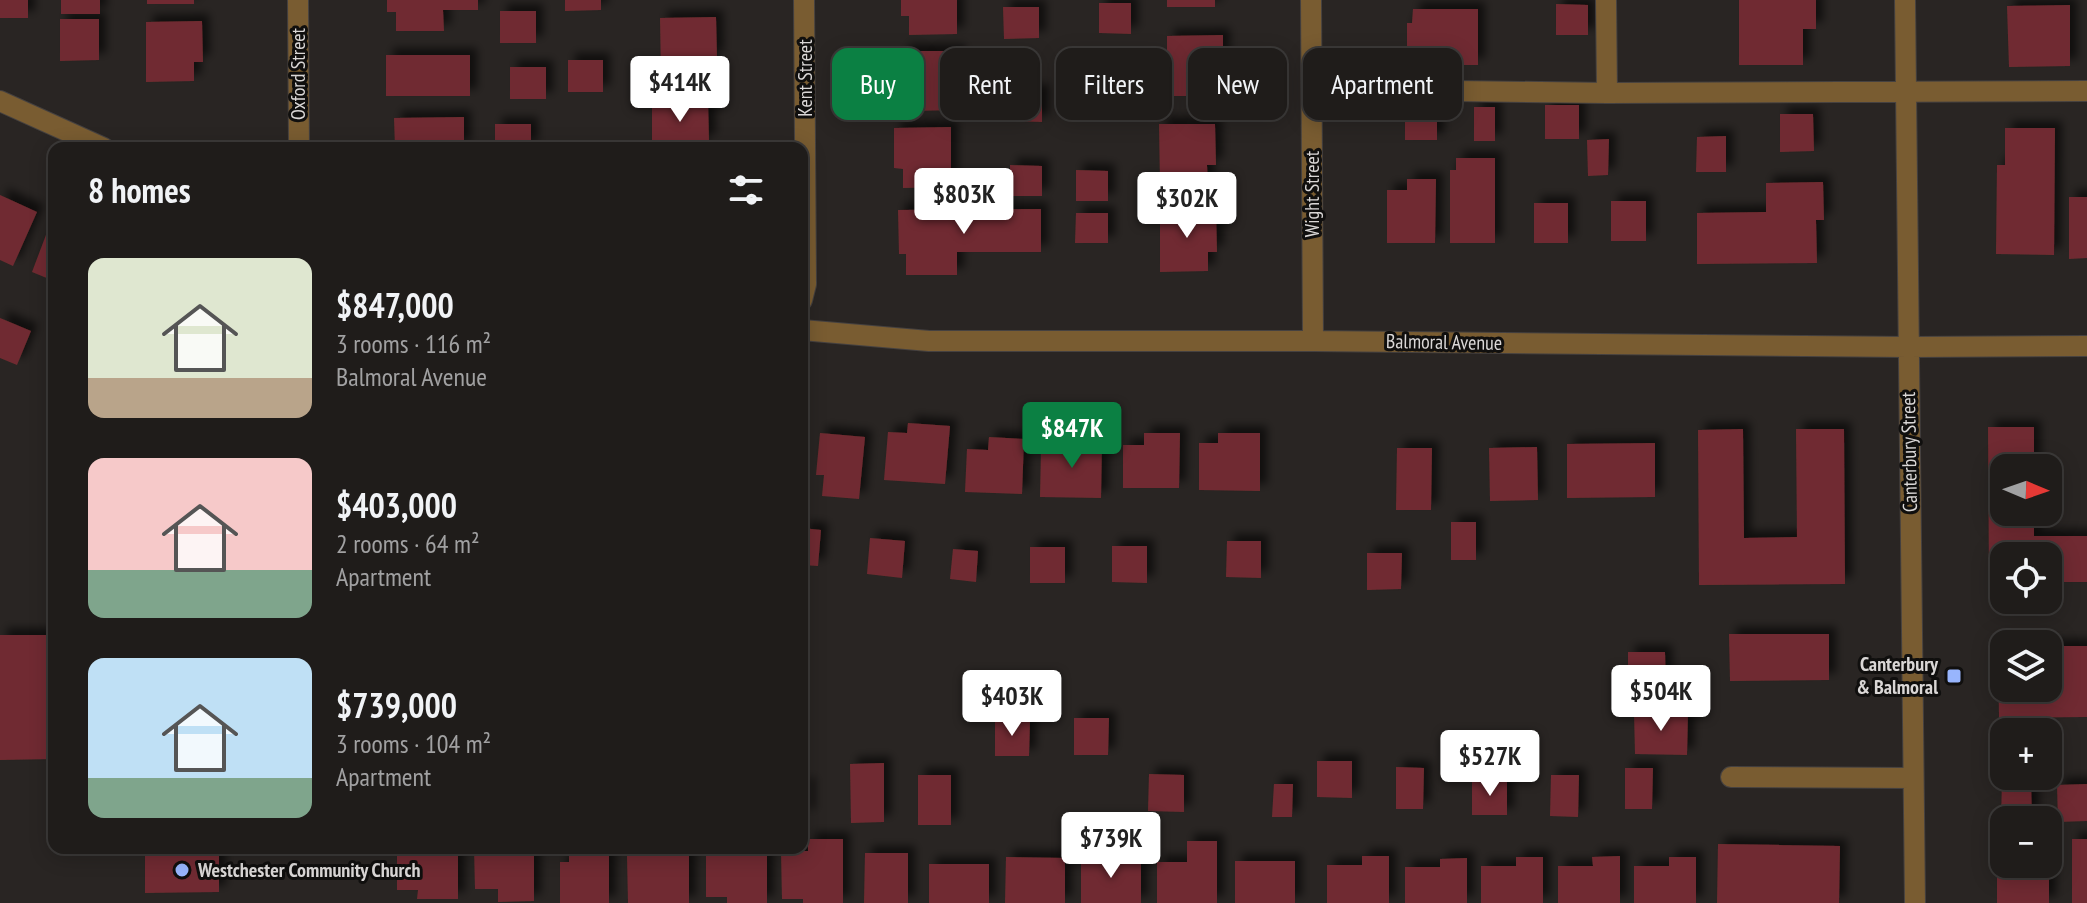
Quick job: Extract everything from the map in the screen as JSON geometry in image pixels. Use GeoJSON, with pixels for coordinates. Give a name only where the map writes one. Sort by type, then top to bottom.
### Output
{"type":"FeatureCollection","features":[{"type":"Feature","properties":{"kind":"street","name":"Oxford Street"},"geometry":{"type":"LineString","coordinates":[[298,0],[299,142]]}},
{"type":"Feature","properties":{"kind":"street","name":"Kent Street"},"geometry":{"type":"LineString","coordinates":[[804,0],[805,142]]}},
{"type":"Feature","properties":{"kind":"street","name":"Wight Street"},"geometry":{"type":"LineString","coordinates":[[1311,0],[1312,48]]}},
{"type":"Feature","properties":{"kind":"street"},"geometry":{"type":"LineString","coordinates":[[1606,0],[1607,93]]}},
{"type":"Feature","properties":{"kind":"street","name":"Canterbury Street"},"geometry":{"type":"LineString","coordinates":[[1905,0],[1915,903]]}},
{"type":"Feature","properties":{"kind":"street"},"geometry":{"type":"LineString","coordinates":[[1462,91],[2087,91]]}},
{"type":"Feature","properties":{"kind":"street"},"geometry":{"type":"LineString","coordinates":[[0,101],[91,142]]}},
{"type":"Feature","properties":{"kind":"street","name":"Wight Street"},"geometry":{"type":"LineString","coordinates":[[1312,120],[1313,341]]}},
{"type":"Feature","properties":{"kind":"street","name":"Balmoral Avenue"},"geometry":{"type":"LineString","coordinates":[[808,331],[929,341],[2087,346]]}},
{"type":"Feature","properties":{"kind":"street"},"geometry":{"type":"LineString","coordinates":[[1731,777],[1913,778]]}},
{"type":"Feature","properties":{"kind":"building"},"geometry":{"type":"Polygon","coordinates":[[[0,0],[28,0],[28,18],[0,18],[0,0]]]}},
{"type":"Feature","properties":{"kind":"building"},"geometry":{"type":"Polygon","coordinates":[[[61,0],[100,0],[100,14],[61,14],[61,0]]]}},
{"type":"Feature","properties":{"kind":"building"},"geometry":{"type":"Polygon","coordinates":[[[147,0],[194,0],[194,4],[147,4],[147,0]]]}},
{"type":"Feature","properties":{"kind":"building"},"geometry":{"type":"Polygon","coordinates":[[[387,0],[478,0],[478,10],[443,10],[444,31],[396,31],[396,12],[387,12],[387,0]]]}},
{"type":"Feature","properties":{"kind":"building"},"geometry":{"type":"Polygon","coordinates":[[[565,0],[601,0],[601,10],[565,11],[565,0]]]}},
{"type":"Feature","properties":{"kind":"building"},"geometry":{"type":"Polygon","coordinates":[[[901,0],[957,0],[957,34],[909,35],[909,16],[901,16],[901,0]]]}},
{"type":"Feature","properties":{"kind":"building"},"geometry":{"type":"Polygon","coordinates":[[[1167,0],[1215,0],[1215,7],[1167,7],[1167,0]]]}},
{"type":"Feature","properties":{"kind":"building"},"geometry":{"type":"Polygon","coordinates":[[[1739,0],[1816,0],[1816,29],[1803,29],[1803,65],[1739,65],[1739,0]]]}},
{"type":"Feature","properties":{"kind":"building"},"geometry":{"type":"Polygon","coordinates":[[[1099,3],[1131,3],[1131,34],[1099,33],[1099,3]]]}},
{"type":"Feature","properties":{"kind":"building"},"geometry":{"type":"Polygon","coordinates":[[[1556,4],[1588,5],[1588,35],[1556,35],[1556,4]]]}},
{"type":"Feature","properties":{"kind":"building"},"geometry":{"type":"Polygon","coordinates":[[[2070,5],[2070,66],[2009,67],[2007,6],[2070,5]]]}},
{"type":"Feature","properties":{"kind":"building"},"geometry":{"type":"Polygon","coordinates":[[[1003,7],[1039,7],[1039,38],[1004,39],[1003,7]]]}},
{"type":"Feature","properties":{"kind":"building"},"geometry":{"type":"Polygon","coordinates":[[[1413,9],[1478,9],[1478,65],[1462,65],[1462,48],[1407,48],[1407,23],[1412,23],[1413,9]]]}},
{"type":"Feature","properties":{"kind":"building"},"geometry":{"type":"Polygon","coordinates":[[[500,11],[536,11],[536,43],[500,43],[500,11]]]}},
{"type":"Feature","properties":{"kind":"building"},"geometry":{"type":"Polygon","coordinates":[[[716,17],[717,58],[708,58],[709,77],[661,77],[660,18],[716,17]]]}},
{"type":"Feature","properties":{"kind":"building"},"geometry":{"type":"Polygon","coordinates":[[[60,19],[99,19],[99,60],[60,61],[60,19]]]}},
{"type":"Feature","properties":{"kind":"building"},"geometry":{"type":"Polygon","coordinates":[[[202,21],[203,62],[194,62],[194,81],[146,82],[146,22],[202,21]]]}},
{"type":"Feature","properties":{"kind":"building"},"geometry":{"type":"Polygon","coordinates":[[[1223,35],[1223,48],[1188,48],[1188,96],[1172,96],[1172,48],[1167,48],[1167,36],[1223,35]]]}},
{"type":"Feature","properties":{"kind":"building"},"geometry":{"type":"Polygon","coordinates":[[[924,51],[940,51],[940,110],[924,111],[924,51]]]}},
{"type":"Feature","properties":{"kind":"building"},"geometry":{"type":"Polygon","coordinates":[[[386,55],[470,55],[470,96],[386,96],[386,55]]]}},
{"type":"Feature","properties":{"kind":"building"},"geometry":{"type":"Polygon","coordinates":[[[568,60],[603,60],[603,92],[568,92],[568,60]]]}},
{"type":"Feature","properties":{"kind":"building"},"geometry":{"type":"Polygon","coordinates":[[[510,67],[546,67],[546,99],[510,99],[510,67]]]}},
{"type":"Feature","properties":{"kind":"building"},"geometry":{"type":"Polygon","coordinates":[[[1042,91],[1042,122],[1010,121],[1040,120],[1042,91]]]}},
{"type":"Feature","properties":{"kind":"building"},"geometry":{"type":"Polygon","coordinates":[[[652,100],[708,100],[709,141],[652,142],[652,100]]]}},
{"type":"Feature","properties":{"kind":"building"},"geometry":{"type":"Polygon","coordinates":[[[1545,105],[1579,105],[1579,139],[1545,139],[1545,105]]]}},
{"type":"Feature","properties":{"kind":"building"},"geometry":{"type":"Polygon","coordinates":[[[1474,107],[1495,107],[1495,141],[1474,141],[1474,107]]]}},
{"type":"Feature","properties":{"kind":"building"},"geometry":{"type":"Polygon","coordinates":[[[1780,114],[1813,114],[1814,151],[1780,152],[1780,114]]]}},
{"type":"Feature","properties":{"kind":"building"},"geometry":{"type":"Polygon","coordinates":[[[464,117],[464,142],[395,142],[394,118],[464,117]]]}},
{"type":"Feature","properties":{"kind":"building"},"geometry":{"type":"Polygon","coordinates":[[[1405,120],[1437,120],[1437,140],[1405,140],[1405,120]]]}},
{"type":"Feature","properties":{"kind":"building"},"geometry":{"type":"Polygon","coordinates":[[[495,124],[531,124],[531,142],[495,142],[495,124]]]}},
{"type":"Feature","properties":{"kind":"building"},"geometry":{"type":"Polygon","coordinates":[[[1159,124],[1215,124],[1216,165],[1207,165],[1208,184],[1160,184],[1159,124]]]}},
{"type":"Feature","properties":{"kind":"building"},"geometry":{"type":"Polygon","coordinates":[[[951,127],[951,187],[903,188],[903,169],[894,168],[894,128],[951,127]]]}},
{"type":"Feature","properties":{"kind":"building"},"geometry":{"type":"Polygon","coordinates":[[[2005,128],[2055,128],[2054,255],[1996,254],[1997,165],[2005,165],[2005,128]]]}},
{"type":"Feature","properties":{"kind":"building"},"geometry":{"type":"Polygon","coordinates":[[[1726,136],[1726,172],[1696,172],[1697,137],[1726,136]]]}},
{"type":"Feature","properties":{"kind":"building"},"geometry":{"type":"Polygon","coordinates":[[[1609,139],[1608,175],[1588,176],[1587,140],[1609,139]]]}},
{"type":"Feature","properties":{"kind":"building"},"geometry":{"type":"Polygon","coordinates":[[[1456,158],[1495,158],[1495,243],[1450,243],[1450,170],[1456,170],[1456,158]]]}},
{"type":"Feature","properties":{"kind":"building"},"geometry":{"type":"Polygon","coordinates":[[[1010,165],[1042,166],[1042,196],[1010,196],[1010,165]]]}},
{"type":"Feature","properties":{"kind":"building"},"geometry":{"type":"Polygon","coordinates":[[[1076,170],[1108,171],[1108,201],[1076,201],[1076,170]]]}},
{"type":"Feature","properties":{"kind":"building"},"geometry":{"type":"Polygon","coordinates":[[[1407,179],[1436,179],[1435,243],[1387,243],[1387,190],[1407,190],[1407,179]]]}},
{"type":"Feature","properties":{"kind":"building"},"geometry":{"type":"Polygon","coordinates":[[[1823,182],[1824,220],[1816,220],[1817,263],[1697,264],[1697,213],[1766,212],[1766,183],[1823,182]]]}},
{"type":"Feature","properties":{"kind":"building"},"geometry":{"type":"Polygon","coordinates":[[[0,195],[37,212],[13,266],[0,260],[0,195]]]}},
{"type":"Feature","properties":{"kind":"building"},"geometry":{"type":"Polygon","coordinates":[[[2069,197],[2087,197],[2087,258],[2069,259],[2069,197]]]}},
{"type":"Feature","properties":{"kind":"building"},"geometry":{"type":"Polygon","coordinates":[[[1611,201],[1646,201],[1646,241],[1611,241],[1611,201]]]}},
{"type":"Feature","properties":{"kind":"building"},"geometry":{"type":"Polygon","coordinates":[[[1534,203],[1568,203],[1568,243],[1534,243],[1534,203]]]}},
{"type":"Feature","properties":{"kind":"building"},"geometry":{"type":"Polygon","coordinates":[[[1041,209],[1041,252],[957,252],[957,275],[906,275],[906,254],[899,254],[898,210],[1041,209]]]}},
{"type":"Feature","properties":{"kind":"building"},"geometry":{"type":"Polygon","coordinates":[[[1160,211],[1216,211],[1217,252],[1208,252],[1208,271],[1160,272],[1160,211]]]}},
{"type":"Feature","properties":{"kind":"building"},"geometry":{"type":"Polygon","coordinates":[[[1076,213],[1108,213],[1108,243],[1075,243],[1076,213]]]}},
{"type":"Feature","properties":{"kind":"building"},"geometry":{"type":"Polygon","coordinates":[[[48,230],[48,279],[32,272],[48,230]]]}},
{"type":"Feature","properties":{"kind":"building"},"geometry":{"type":"Polygon","coordinates":[[[0,318],[31,331],[17,365],[0,358],[0,318]]]}},
{"type":"Feature","properties":{"kind":"building"},"geometry":{"type":"Polygon","coordinates":[[[908,423],[950,426],[945,484],[884,480],[888,432],[907,433],[908,423]]]}},
{"type":"Feature","properties":{"kind":"building"},"geometry":{"type":"Polygon","coordinates":[[[1988,427],[2034,427],[2034,454],[1990,454],[1990,526],[2034,526],[2034,536],[2087,536],[2087,582],[2062,582],[2062,542],[1990,542],[1989,582],[1988,427]]]}},
{"type":"Feature","properties":{"kind":"building"},"geometry":{"type":"Polygon","coordinates":[[[1743,429],[1744,538],[1797,537],[1796,429],[1844,429],[1845,584],[1699,585],[1698,430],[1743,429]]]}},
{"type":"Feature","properties":{"kind":"building"},"geometry":{"type":"Polygon","coordinates":[[[820,433],[865,437],[859,499],[822,496],[824,475],[816,475],[820,433]]]}},
{"type":"Feature","properties":{"kind":"building"},"geometry":{"type":"Polygon","coordinates":[[[1144,433],[1180,433],[1179,488],[1123,488],[1123,445],[1144,445],[1144,433]]]}},
{"type":"Feature","properties":{"kind":"building"},"geometry":{"type":"Polygon","coordinates":[[[1218,433],[1260,433],[1260,491],[1199,490],[1199,443],[1218,443],[1218,433]]]}},
{"type":"Feature","properties":{"kind":"building"},"geometry":{"type":"Polygon","coordinates":[[[989,437],[1024,439],[1022,494],[965,492],[967,449],[988,450],[989,437]]]}},
{"type":"Feature","properties":{"kind":"building"},"geometry":{"type":"Polygon","coordinates":[[[1061,439],[1102,440],[1101,498],[1040,497],[1041,449],[1060,449],[1061,439]]]}},
{"type":"Feature","properties":{"kind":"building"},"geometry":{"type":"Polygon","coordinates":[[[1655,443],[1655,497],[1567,498],[1567,444],[1655,443]]]}},
{"type":"Feature","properties":{"kind":"building"},"geometry":{"type":"Polygon","coordinates":[[[1537,447],[1538,500],[1490,501],[1489,448],[1537,447]]]}},
{"type":"Feature","properties":{"kind":"building"},"geometry":{"type":"Polygon","coordinates":[[[1397,448],[1432,448],[1431,510],[1396,510],[1397,448]]]}},
{"type":"Feature","properties":{"kind":"building"},"geometry":{"type":"Polygon","coordinates":[[[1451,522],[1476,522],[1476,560],[1451,560],[1451,522]]]}},
{"type":"Feature","properties":{"kind":"building"},"geometry":{"type":"Polygon","coordinates":[[[808,529],[821,530],[818,566],[808,565],[808,529]]]}},
{"type":"Feature","properties":{"kind":"building"},"geometry":{"type":"Polygon","coordinates":[[[870,538],[905,541],[902,578],[867,574],[870,538]]]}},
{"type":"Feature","properties":{"kind":"building"},"geometry":{"type":"Polygon","coordinates":[[[1227,541],[1261,541],[1261,578],[1226,577],[1227,541]]]}},
{"type":"Feature","properties":{"kind":"building"},"geometry":{"type":"Polygon","coordinates":[[[1112,546],[1147,546],[1147,583],[1112,582],[1112,546]]]}},
{"type":"Feature","properties":{"kind":"building"},"geometry":{"type":"Polygon","coordinates":[[[1030,547],[1065,547],[1065,583],[1030,583],[1030,547]]]}},
{"type":"Feature","properties":{"kind":"building"},"geometry":{"type":"Polygon","coordinates":[[[953,549],[978,551],[976,582],[950,579],[953,549]]]}},
{"type":"Feature","properties":{"kind":"building"},"geometry":{"type":"Polygon","coordinates":[[[1367,553],[1402,553],[1401,589],[1367,590],[1367,553]]]}},
{"type":"Feature","properties":{"kind":"building"},"geometry":{"type":"Polygon","coordinates":[[[1729,634],[1829,634],[1829,680],[1730,681],[1729,634]]]}},
{"type":"Feature","properties":{"kind":"building"},"geometry":{"type":"Polygon","coordinates":[[[0,635],[48,635],[48,759],[0,760],[0,635]]]}},
{"type":"Feature","properties":{"kind":"building"},"geometry":{"type":"Polygon","coordinates":[[[2062,646],[2087,646],[2087,717],[1999,718],[1999,702],[2062,702],[2062,646]]]}},
{"type":"Feature","properties":{"kind":"building"},"geometry":{"type":"Polygon","coordinates":[[[1628,652],[1665,652],[1666,689],[1628,689],[1628,652]]]}},
{"type":"Feature","properties":{"kind":"building"},"geometry":{"type":"Polygon","coordinates":[[[1634,712],[1688,712],[1687,755],[1635,754],[1634,712]]]}},
{"type":"Feature","properties":{"kind":"building"},"geometry":{"type":"Polygon","coordinates":[[[1074,718],[1109,718],[1108,755],[1074,755],[1074,718]]]}},
{"type":"Feature","properties":{"kind":"building"},"geometry":{"type":"Polygon","coordinates":[[[995,719],[1030,720],[1029,756],[995,756],[995,719]]]}},
{"type":"Feature","properties":{"kind":"building"},"geometry":{"type":"Polygon","coordinates":[[[1317,761],[1352,761],[1352,798],[1317,797],[1317,761]]]}},
{"type":"Feature","properties":{"kind":"building"},"geometry":{"type":"Polygon","coordinates":[[[884,763],[884,822],[851,823],[850,764],[884,763]]]}},
{"type":"Feature","properties":{"kind":"building"},"geometry":{"type":"Polygon","coordinates":[[[1396,767],[1424,768],[1423,809],[1396,809],[1396,767]]]}},
{"type":"Feature","properties":{"kind":"building"},"geometry":{"type":"Polygon","coordinates":[[[1625,768],[1653,768],[1652,809],[1625,809],[1625,768]]]}},
{"type":"Feature","properties":{"kind":"building"},"geometry":{"type":"Polygon","coordinates":[[[1149,774],[1184,775],[1184,812],[1148,811],[1149,774]]]}},
{"type":"Feature","properties":{"kind":"building"},"geometry":{"type":"Polygon","coordinates":[[[918,775],[951,775],[951,825],[918,825],[918,775]]]}},
{"type":"Feature","properties":{"kind":"building"},"geometry":{"type":"Polygon","coordinates":[[[1551,775],[1579,775],[1578,817],[1550,816],[1551,775]]]}},
{"type":"Feature","properties":{"kind":"building"},"geometry":{"type":"Polygon","coordinates":[[[1472,782],[1507,782],[1507,815],[1472,815],[1472,782]]]}},
{"type":"Feature","properties":{"kind":"building"},"geometry":{"type":"Polygon","coordinates":[[[1274,784],[1293,784],[1292,817],[1272,817],[1274,784]]]}},
{"type":"Feature","properties":{"kind":"building"},"geometry":{"type":"Polygon","coordinates":[[[2087,784],[2087,821],[2062,822],[2057,790],[2062,790],[2062,785],[2087,784]]]}},
{"type":"Feature","properties":{"kind":"building"},"geometry":{"type":"Polygon","coordinates":[[[2002,790],[2031,790],[2032,806],[2001,806],[2002,790]]]}},
{"type":"Feature","properties":{"kind":"building"},"geometry":{"type":"Polygon","coordinates":[[[808,839],[843,839],[843,903],[803,903],[803,899],[782,899],[781,854],[808,854],[808,839]]]}},
{"type":"Feature","properties":{"kind":"building"},"geometry":{"type":"Polygon","coordinates":[[[2072,839],[2087,839],[2087,903],[2072,903],[2072,839]]]}},
{"type":"Feature","properties":{"kind":"building"},"geometry":{"type":"Polygon","coordinates":[[[1187,841],[1217,841],[1217,903],[1157,903],[1157,862],[1187,862],[1187,841]]]}},
{"type":"Feature","properties":{"kind":"building"},"geometry":{"type":"Polygon","coordinates":[[[1718,844],[1840,846],[1839,903],[1717,903],[1718,844]]]}},
{"type":"Feature","properties":{"kind":"building"},"geometry":{"type":"Polygon","coordinates":[[[865,853],[908,853],[908,903],[864,903],[865,853]]]}},
{"type":"Feature","properties":{"kind":"building","name":"Westchester Community Church"},"geometry":{"type":"Polygon","coordinates":[[[145,854],[219,854],[219,892],[145,893],[145,854]]]}},
{"type":"Feature","properties":{"kind":"building"},"geometry":{"type":"Polygon","coordinates":[[[397,854],[458,854],[458,899],[417,899],[418,890],[397,890],[397,854]]]}},
{"type":"Feature","properties":{"kind":"building"},"geometry":{"type":"Polygon","coordinates":[[[474,854],[534,854],[534,901],[498,902],[498,889],[475,889],[474,854]]]}},
{"type":"Feature","properties":{"kind":"building"},"geometry":{"type":"Polygon","coordinates":[[[569,854],[609,854],[609,903],[560,903],[560,862],[569,862],[569,854]]]}},
{"type":"Feature","properties":{"kind":"building"},"geometry":{"type":"Polygon","coordinates":[[[689,854],[689,903],[628,903],[627,856],[689,854]]]}},
{"type":"Feature","properties":{"kind":"building"},"geometry":{"type":"Polygon","coordinates":[[[706,854],[767,854],[767,903],[727,903],[727,897],[706,897],[706,854]]]}},
{"type":"Feature","properties":{"kind":"building"},"geometry":{"type":"Polygon","coordinates":[[[1362,856],[1389,856],[1389,903],[1327,903],[1327,865],[1362,865],[1362,856]]]}},
{"type":"Feature","properties":{"kind":"building"},"geometry":{"type":"Polygon","coordinates":[[[1620,856],[1620,903],[1558,903],[1558,866],[1593,866],[1592,857],[1620,856]]]}},
{"type":"Feature","properties":{"kind":"building"},"geometry":{"type":"Polygon","coordinates":[[[1006,857],[1065,858],[1065,903],[1005,903],[1006,857]]]}},
{"type":"Feature","properties":{"kind":"building"},"geometry":{"type":"Polygon","coordinates":[[[1081,857],[1141,857],[1141,903],[1081,903],[1081,857]]]}},
{"type":"Feature","properties":{"kind":"building"},"geometry":{"type":"Polygon","coordinates":[[[1516,857],[1543,857],[1543,903],[1481,903],[1481,866],[1516,866],[1516,857]]]}},
{"type":"Feature","properties":{"kind":"building"},"geometry":{"type":"Polygon","coordinates":[[[1669,857],[1696,857],[1696,903],[1634,903],[1634,866],[1669,866],[1669,857]]]}},
{"type":"Feature","properties":{"kind":"building"},"geometry":{"type":"Polygon","coordinates":[[[1467,858],[1467,903],[1405,903],[1405,867],[1440,867],[1440,859],[1467,858]]]}},
{"type":"Feature","properties":{"kind":"building"},"geometry":{"type":"Polygon","coordinates":[[[1235,861],[1295,861],[1295,903],[1235,903],[1235,861]]]}},
{"type":"Feature","properties":{"kind":"building"},"geometry":{"type":"Polygon","coordinates":[[[929,864],[989,864],[989,903],[929,903],[929,864]]]}},
{"type":"Feature","properties":{"kind":"building"},"geometry":{"type":"Polygon","coordinates":[[[1997,878],[2049,878],[2049,903],[1997,903],[1997,878]]]}},
{"type":"Feature","properties":{"kind":"place","name":"Canterbury & Balmoral"},"geometry":{"type":"Point","coordinates":[1954,676]}},
{"type":"Feature","properties":{"kind":"place","name":"Westchester Community Church"},"geometry":{"type":"Point","coordinates":[182,870]}}]}
